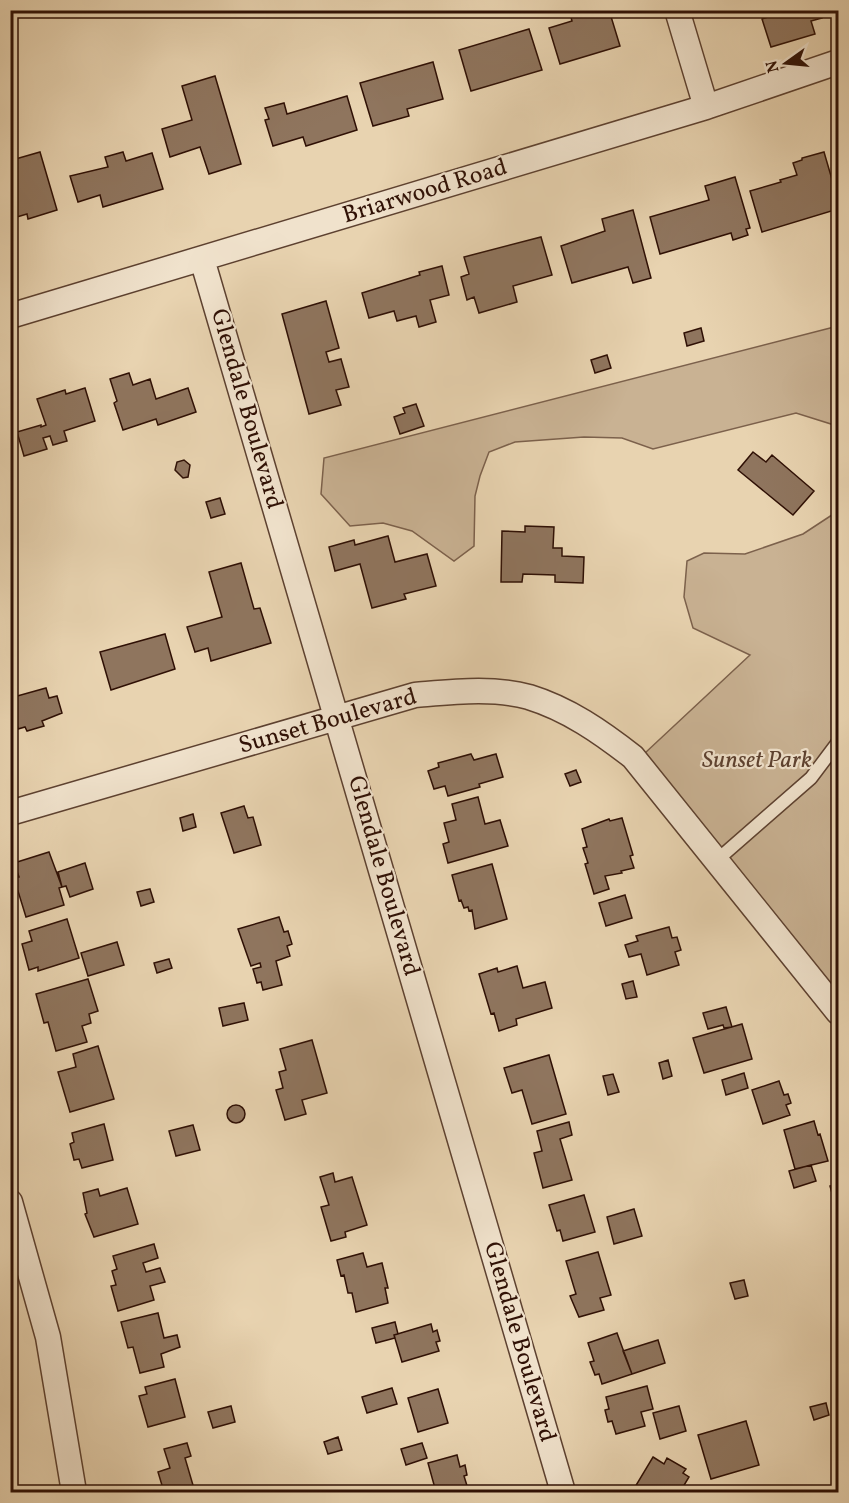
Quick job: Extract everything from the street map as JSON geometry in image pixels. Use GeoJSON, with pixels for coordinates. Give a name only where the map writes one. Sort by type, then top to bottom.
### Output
{"type":"FeatureCollection","features":[{"type":"Feature","properties":{"kind":"street"},"geometry":{"type":"LineString","coordinates":[[678,10],[706,107]]}},
{"type":"Feature","properties":{"kind":"street","name":"Briarwood Road"},"geometry":{"type":"LineString","coordinates":[[10,316],[706,107],[838,62]]}},
{"type":"Feature","properties":{"kind":"street","name":"Glendale Boulevard"},"geometry":{"type":"LineString","coordinates":[[202,259],[563,1492]]}},
{"type":"Feature","properties":{"kind":"street","name":"Sunset Boulevard"},"geometry":{"type":"LineString","coordinates":[[10,813],[415,695],[494,692],[529,697],[586,723],[633,757],[838,1012]]}},
{"type":"Feature","properties":{"kind":"street"},"geometry":{"type":"LineString","coordinates":[[10,1202],[48,1337],[74,1492]]}},
{"type":"Feature","properties":{"kind":"lane"},"geometry":{"type":"LineString","coordinates":[[716,861],[811,778],[838,742]]}},
{"type":"Feature","properties":{"kind":"green space"},"geometry":{"type":"Polygon","coordinates":[[[838,326],[838,431],[834,425],[796,413],[653,449],[622,438],[584,437],[515,442],[489,452],[475,496],[474,546],[454,561],[412,531],[383,523],[350,526],[321,494],[324,458],[838,326]]]}},
{"type":"Feature","properties":{"kind":"green space","name":"Sunset Park"},"geometry":{"type":"Polygon","coordinates":[[[838,511],[838,994],[645,753],[750,655],[693,628],[684,597],[687,561],[704,553],[745,554],[803,534],[838,511]]]}},
{"type":"Feature","properties":{"kind":"building"},"geometry":{"type":"Polygon","coordinates":[[[569,10],[609,10],[620,46],[560,64],[549,28],[572,21],[569,10]]]}},
{"type":"Feature","properties":{"kind":"building"},"geometry":{"type":"Polygon","coordinates":[[[770,10],[820,10],[822,18],[811,21],[815,34],[771,47],[762,19],[771,16],[770,10]]]}},
{"type":"Feature","properties":{"kind":"building"},"geometry":{"type":"Polygon","coordinates":[[[529,29],[542,70],[471,91],[459,50],[529,29]]]}},
{"type":"Feature","properties":{"kind":"building"},"geometry":{"type":"Polygon","coordinates":[[[433,62],[443,99],[407,109],[409,116],[373,126],[360,83],[433,62]]]}},
{"type":"Feature","properties":{"kind":"building"},"geometry":{"type":"Polygon","coordinates":[[[215,76],[241,164],[209,174],[200,147],[170,157],[162,129],[192,120],[182,86],[215,76]]]}},
{"type":"Feature","properties":{"kind":"building"},"geometry":{"type":"Polygon","coordinates":[[[347,96],[357,130],[306,146],[303,137],[273,146],[265,120],[269,119],[265,108],[284,103],[287,114],[347,96]]]}},
{"type":"Feature","properties":{"kind":"building"},"geometry":{"type":"Polygon","coordinates":[[[40,152],[57,210],[28,219],[27,214],[10,219],[10,174],[15,173],[12,160],[40,152]]]}},
{"type":"Feature","properties":{"kind":"building"},"geometry":{"type":"Polygon","coordinates":[[[123,152],[126,161],[152,153],[163,189],[103,207],[100,195],[78,202],[70,176],[108,167],[105,157],[123,152]]]}},
{"type":"Feature","properties":{"kind":"building"},"geometry":{"type":"Polygon","coordinates":[[[824,152],[838,200],[838,209],[762,232],[750,191],[797,175],[793,163],[824,152]]]}},
{"type":"Feature","properties":{"kind":"building"},"geometry":{"type":"Polygon","coordinates":[[[735,177],[750,228],[746,229],[748,235],[733,240],[731,233],[660,254],[650,217],[709,200],[705,186],[735,177]]]}},
{"type":"Feature","properties":{"kind":"building"},"geometry":{"type":"Polygon","coordinates":[[[633,210],[651,278],[633,283],[628,267],[572,283],[561,246],[605,231],[602,219],[633,210]]]}},
{"type":"Feature","properties":{"kind":"building"},"geometry":{"type":"Polygon","coordinates":[[[541,237],[552,275],[513,286],[517,302],[479,313],[474,297],[467,300],[461,277],[469,274],[464,257],[541,237]]]}},
{"type":"Feature","properties":{"kind":"building"},"geometry":{"type":"Polygon","coordinates":[[[442,266],[449,295],[430,300],[436,322],[419,327],[416,316],[397,321],[394,311],[369,318],[362,293],[442,266]]]}},
{"type":"Feature","properties":{"kind":"building"},"geometry":{"type":"Polygon","coordinates":[[[326,301],[339,348],[326,352],[329,362],[341,359],[349,387],[336,390],[341,405],[309,414],[282,314],[326,301]]]}},
{"type":"Feature","properties":{"kind":"building"},"geometry":{"type":"Polygon","coordinates":[[[701,328],[704,341],[687,346],[684,333],[701,328]]]}},
{"type":"Feature","properties":{"kind":"building"},"geometry":{"type":"Polygon","coordinates":[[[607,355],[611,368],[595,373],[591,360],[607,355]]]}},
{"type":"Feature","properties":{"kind":"building"},"geometry":{"type":"Polygon","coordinates":[[[129,373],[133,385],[150,379],[156,399],[188,388],[196,412],[158,425],[156,419],[123,430],[114,403],[117,401],[110,379],[129,373]]]}},
{"type":"Feature","properties":{"kind":"building"},"geometry":{"type":"Polygon","coordinates":[[[85,388],[95,421],[64,431],[67,441],[53,445],[50,436],[43,438],[47,449],[24,456],[17,432],[46,425],[37,399],[65,390],[66,394],[85,388]]]}},
{"type":"Feature","properties":{"kind":"building"},"geometry":{"type":"Polygon","coordinates":[[[416,404],[424,426],[400,434],[394,417],[405,413],[403,408],[416,404]]]}},
{"type":"Feature","properties":{"kind":"building"},"geometry":{"type":"Polygon","coordinates":[[[753,452],[766,462],[772,455],[814,491],[793,515],[738,470],[753,452]]]}},
{"type":"Feature","properties":{"kind":"building"},"geometry":{"type":"Polygon","coordinates":[[[184,460],[190,465],[188,477],[183,478],[175,470],[177,462],[184,460]]]}},
{"type":"Feature","properties":{"kind":"building"},"geometry":{"type":"Polygon","coordinates":[[[220,498],[225,514],[211,518],[206,502],[220,498]]]}},
{"type":"Feature","properties":{"kind":"building"},"geometry":{"type":"Polygon","coordinates":[[[525,526],[554,527],[553,548],[562,548],[562,556],[584,557],[583,583],[555,582],[555,575],[523,574],[522,582],[501,582],[502,531],[525,532],[525,526]]]}},
{"type":"Feature","properties":{"kind":"building"},"geometry":{"type":"Polygon","coordinates":[[[388,536],[395,562],[427,554],[436,586],[404,594],[406,599],[372,608],[360,564],[335,571],[329,547],[354,540],[355,545],[388,536]]]}},
{"type":"Feature","properties":{"kind":"building"},"geometry":{"type":"Polygon","coordinates":[[[241,563],[254,609],[260,608],[271,643],[211,661],[208,648],[195,652],[187,627],[222,617],[209,572],[241,563]]]}},
{"type":"Feature","properties":{"kind":"building"},"geometry":{"type":"Polygon","coordinates":[[[165,634],[175,669],[111,690],[100,652],[165,634]]]}},
{"type":"Feature","properties":{"kind":"building"},"geometry":{"type":"Polygon","coordinates":[[[46,688],[49,698],[57,696],[62,713],[42,721],[44,726],[27,731],[25,727],[18,729],[10,698],[46,688]]]}},
{"type":"Feature","properties":{"kind":"building"},"geometry":{"type":"Polygon","coordinates":[[[471,754],[474,760],[496,754],[503,777],[479,784],[480,787],[448,796],[445,786],[434,789],[428,771],[439,767],[438,763],[471,754]]]}},
{"type":"Feature","properties":{"kind":"building"},"geometry":{"type":"Polygon","coordinates":[[[576,770],[581,782],[570,786],[565,774],[576,770]]]}},
{"type":"Feature","properties":{"kind":"building"},"geometry":{"type":"Polygon","coordinates":[[[478,797],[485,824],[500,820],[508,846],[448,863],[443,844],[449,842],[444,823],[456,820],[452,804],[478,797]]]}},
{"type":"Feature","properties":{"kind":"building"},"geometry":{"type":"Polygon","coordinates":[[[244,806],[248,818],[253,817],[261,845],[234,853],[221,813],[244,806]]]}},
{"type":"Feature","properties":{"kind":"building"},"geometry":{"type":"Polygon","coordinates":[[[193,814],[196,827],[183,831],[180,818],[193,814]]]}},
{"type":"Feature","properties":{"kind":"building"},"geometry":{"type":"Polygon","coordinates":[[[622,818],[633,855],[630,856],[634,868],[605,876],[609,889],[594,894],[585,864],[588,863],[583,848],[587,847],[582,829],[609,819],[610,821],[622,818]]]}},
{"type":"Feature","properties":{"kind":"building"},"geometry":{"type":"Polygon","coordinates":[[[49,852],[62,887],[59,888],[64,905],[26,917],[18,891],[14,893],[10,883],[15,880],[14,878],[19,877],[14,863],[49,852]]]}},
{"type":"Feature","properties":{"kind":"building"},"geometry":{"type":"Polygon","coordinates":[[[85,863],[93,889],[70,897],[66,886],[62,887],[58,872],[85,863]]]}},
{"type":"Feature","properties":{"kind":"building"},"geometry":{"type":"Polygon","coordinates":[[[492,864],[507,919],[475,929],[472,910],[469,911],[468,907],[464,908],[461,900],[459,901],[452,875],[492,864]]]}},
{"type":"Feature","properties":{"kind":"building"},"geometry":{"type":"Polygon","coordinates":[[[150,889],[154,902],[141,906],[137,892],[150,889]]]}},
{"type":"Feature","properties":{"kind":"building"},"geometry":{"type":"Polygon","coordinates":[[[625,895],[632,918],[606,926],[599,903],[625,895]]]}},
{"type":"Feature","properties":{"kind":"building"},"geometry":{"type":"Polygon","coordinates":[[[279,917],[284,932],[288,931],[292,944],[287,946],[290,956],[276,961],[282,985],[263,990],[261,982],[257,983],[253,969],[261,967],[260,963],[251,966],[238,929],[279,917]]]}},
{"type":"Feature","properties":{"kind":"building"},"geometry":{"type":"Polygon","coordinates":[[[67,919],[79,958],[38,971],[38,967],[29,970],[22,944],[32,941],[29,931],[67,919]]]}},
{"type":"Feature","properties":{"kind":"building"},"geometry":{"type":"Polygon","coordinates":[[[669,927],[672,938],[677,937],[681,950],[675,952],[679,965],[647,975],[641,954],[629,957],[625,945],[638,941],[636,936],[669,927]]]}},
{"type":"Feature","properties":{"kind":"building"},"geometry":{"type":"Polygon","coordinates":[[[117,942],[124,965],[88,976],[81,953],[117,942]]]}},
{"type":"Feature","properties":{"kind":"building"},"geometry":{"type":"Polygon","coordinates":[[[169,959],[172,968],[157,973],[154,963],[169,959]]]}},
{"type":"Feature","properties":{"kind":"building"},"geometry":{"type":"Polygon","coordinates":[[[517,966],[523,988],[545,982],[552,1008],[516,1019],[517,1025],[499,1031],[494,1013],[491,1014],[479,974],[497,968],[498,972],[517,966]]]}},
{"type":"Feature","properties":{"kind":"building"},"geometry":{"type":"Polygon","coordinates":[[[88,979],[98,1011],[89,1014],[91,1023],[82,1026],[87,1042],[56,1051],[48,1022],[44,1023],[36,994],[88,979]]]}},
{"type":"Feature","properties":{"kind":"building"},"geometry":{"type":"Polygon","coordinates":[[[633,981],[637,997],[626,999],[622,984],[633,981]]]}},
{"type":"Feature","properties":{"kind":"building"},"geometry":{"type":"Polygon","coordinates":[[[244,1003],[248,1020],[223,1026],[219,1008],[244,1003]]]}},
{"type":"Feature","properties":{"kind":"building"},"geometry":{"type":"Polygon","coordinates":[[[726,1007],[732,1027],[724,1028],[723,1025],[708,1029],[703,1013],[726,1007]]]}},
{"type":"Feature","properties":{"kind":"building"},"geometry":{"type":"Polygon","coordinates":[[[742,1024],[752,1059],[704,1073],[693,1038],[742,1024]]]}},
{"type":"Feature","properties":{"kind":"building"},"geometry":{"type":"Polygon","coordinates":[[[312,1040],[327,1093],[302,1100],[306,1114],[285,1120],[276,1090],[283,1088],[279,1072],[286,1070],[280,1049],[312,1040]]]}},
{"type":"Feature","properties":{"kind":"building"},"geometry":{"type":"Polygon","coordinates":[[[98,1046],[114,1099],[70,1112],[58,1072],[76,1067],[73,1054],[98,1046]]]}},
{"type":"Feature","properties":{"kind":"building"},"geometry":{"type":"Polygon","coordinates":[[[549,1055],[566,1114],[532,1124],[522,1090],[512,1093],[504,1068],[549,1055]]]}},
{"type":"Feature","properties":{"kind":"building"},"geometry":{"type":"Polygon","coordinates":[[[668,1060],[672,1076],[663,1079],[659,1063],[668,1060]]]}},
{"type":"Feature","properties":{"kind":"building"},"geometry":{"type":"Polygon","coordinates":[[[744,1073],[748,1088],[726,1095],[722,1080],[744,1073]]]}},
{"type":"Feature","properties":{"kind":"building"},"geometry":{"type":"Polygon","coordinates":[[[613,1074],[619,1092],[608,1095],[603,1076],[613,1074]]]}},
{"type":"Feature","properties":{"kind":"building"},"geometry":{"type":"Polygon","coordinates":[[[779,1081],[784,1095],[788,1094],[791,1103],[786,1105],[790,1115],[763,1124],[752,1090],[779,1081]]]}},
{"type":"Feature","properties":{"kind":"building"},"geometry":{"type":"Polygon","coordinates":[[[236,1105],[242,1108],[245,1114],[242,1120],[236,1123],[230,1120],[227,1114],[230,1108],[236,1105]]]}},
{"type":"Feature","properties":{"kind":"building"},"geometry":{"type":"Polygon","coordinates":[[[814,1121],[828,1161],[795,1169],[784,1130],[814,1121]]]}},
{"type":"Feature","properties":{"kind":"building"},"geometry":{"type":"Polygon","coordinates":[[[569,1122],[572,1135],[560,1139],[572,1180],[543,1188],[534,1153],[542,1151],[537,1131],[569,1122]]]}},
{"type":"Feature","properties":{"kind":"building"},"geometry":{"type":"Polygon","coordinates":[[[104,1124],[113,1160],[82,1168],[79,1159],[74,1160],[70,1144],[74,1142],[72,1133],[104,1124]]]}},
{"type":"Feature","properties":{"kind":"building"},"geometry":{"type":"Polygon","coordinates":[[[193,1125],[200,1150],[176,1156],[169,1131],[193,1125]]]}},
{"type":"Feature","properties":{"kind":"building"},"geometry":{"type":"Polygon","coordinates":[[[811,1165],[816,1181],[794,1188],[789,1171],[811,1165]]]}},
{"type":"Feature","properties":{"kind":"building"},"geometry":{"type":"Polygon","coordinates":[[[333,1173],[335,1182],[352,1177],[367,1225],[345,1232],[346,1237],[331,1241],[321,1207],[329,1205],[320,1177],[333,1173]]]}},
{"type":"Feature","properties":{"kind":"building"},"geometry":{"type":"Polygon","coordinates":[[[838,1184],[838,1215],[830,1186],[838,1184]]]}},
{"type":"Feature","properties":{"kind":"building"},"geometry":{"type":"Polygon","coordinates":[[[127,1188],[138,1224],[94,1237],[85,1214],[87,1213],[83,1193],[98,1189],[100,1196],[127,1188]]]}},
{"type":"Feature","properties":{"kind":"building"},"geometry":{"type":"Polygon","coordinates":[[[584,1195],[595,1232],[563,1241],[560,1230],[557,1231],[549,1205],[584,1195]]]}},
{"type":"Feature","properties":{"kind":"building"},"geometry":{"type":"Polygon","coordinates":[[[634,1209],[642,1236],[614,1244],[607,1217],[634,1209]]]}},
{"type":"Feature","properties":{"kind":"building"},"geometry":{"type":"Polygon","coordinates":[[[154,1244],[158,1258],[143,1263],[146,1272],[160,1268],[165,1282],[150,1286],[154,1300],[118,1311],[111,1286],[116,1285],[112,1271],[117,1269],[113,1256],[154,1244]]]}},
{"type":"Feature","properties":{"kind":"building"},"geometry":{"type":"Polygon","coordinates":[[[598,1252],[611,1295],[600,1298],[604,1310],[579,1317],[570,1296],[576,1294],[566,1261],[598,1252]]]}},
{"type":"Feature","properties":{"kind":"building"},"geometry":{"type":"Polygon","coordinates":[[[363,1253],[367,1267],[382,1263],[388,1288],[385,1288],[388,1303],[356,1312],[352,1293],[348,1293],[344,1275],[341,1276],[337,1260],[363,1253]]]}},
{"type":"Feature","properties":{"kind":"building"},"geometry":{"type":"Polygon","coordinates":[[[744,1280],[748,1296],[735,1299],[730,1283],[744,1280]]]}},
{"type":"Feature","properties":{"kind":"building"},"geometry":{"type":"Polygon","coordinates":[[[158,1313],[164,1338],[177,1335],[180,1347],[161,1354],[164,1367],[140,1373],[133,1347],[128,1348],[121,1322],[158,1313]]]}},
{"type":"Feature","properties":{"kind":"building"},"geometry":{"type":"Polygon","coordinates":[[[395,1322],[398,1334],[394,1335],[395,1338],[376,1343],[372,1328],[395,1322]]]}},
{"type":"Feature","properties":{"kind":"building"},"geometry":{"type":"Polygon","coordinates":[[[431,1324],[433,1332],[437,1330],[440,1341],[436,1342],[439,1351],[402,1362],[394,1335],[431,1324]]]}},
{"type":"Feature","properties":{"kind":"building"},"geometry":{"type":"Polygon","coordinates":[[[617,1333],[632,1374],[602,1384],[599,1374],[595,1375],[590,1362],[594,1361],[588,1343],[617,1333]]]}},
{"type":"Feature","properties":{"kind":"building"},"geometry":{"type":"Polygon","coordinates":[[[658,1340],[665,1363],[632,1374],[623,1351],[658,1340]]]}},
{"type":"Feature","properties":{"kind":"building"},"geometry":{"type":"Polygon","coordinates":[[[175,1379],[185,1417],[148,1427],[139,1396],[147,1394],[145,1387],[175,1379]]]}},
{"type":"Feature","properties":{"kind":"building"},"geometry":{"type":"Polygon","coordinates":[[[647,1386],[653,1409],[641,1412],[645,1426],[616,1434],[612,1421],[608,1422],[605,1410],[609,1409],[606,1397],[647,1386]]]}},
{"type":"Feature","properties":{"kind":"building"},"geometry":{"type":"Polygon","coordinates":[[[392,1388],[397,1404],[367,1413],[362,1397],[392,1388]]]}},
{"type":"Feature","properties":{"kind":"building"},"geometry":{"type":"Polygon","coordinates":[[[438,1389],[448,1423],[418,1432],[408,1398],[438,1389]]]}},
{"type":"Feature","properties":{"kind":"building"},"geometry":{"type":"Polygon","coordinates":[[[826,1403],[829,1415],[814,1420],[810,1407],[826,1403]]]}},
{"type":"Feature","properties":{"kind":"building"},"geometry":{"type":"Polygon","coordinates":[[[231,1406],[235,1422],[213,1428],[208,1412],[231,1406]]]}},
{"type":"Feature","properties":{"kind":"building"},"geometry":{"type":"Polygon","coordinates":[[[679,1406],[686,1431],[660,1439],[653,1413],[679,1406]]]}},
{"type":"Feature","properties":{"kind":"building"},"geometry":{"type":"Polygon","coordinates":[[[746,1421],[759,1465],[711,1479],[698,1435],[746,1421]]]}},
{"type":"Feature","properties":{"kind":"building"},"geometry":{"type":"Polygon","coordinates":[[[338,1437],[342,1450],[328,1454],[324,1442],[338,1437]]]}},
{"type":"Feature","properties":{"kind":"building"},"geometry":{"type":"Polygon","coordinates":[[[187,1443],[191,1456],[185,1458],[195,1492],[164,1492],[158,1472],[170,1468],[164,1449],[187,1443]]]}},
{"type":"Feature","properties":{"kind":"building"},"geometry":{"type":"Polygon","coordinates":[[[422,1443],[427,1458],[406,1465],[401,1449],[422,1443]]]}},
{"type":"Feature","properties":{"kind":"building"},"geometry":{"type":"Polygon","coordinates":[[[457,1455],[460,1467],[465,1465],[467,1475],[464,1476],[468,1489],[436,1492],[428,1463],[457,1455]]]}},
{"type":"Feature","properties":{"kind":"building"},"geometry":{"type":"Polygon","coordinates":[[[653,1457],[664,1464],[667,1458],[686,1469],[683,1473],[689,1477],[680,1492],[632,1492],[653,1457]]]}}]}
